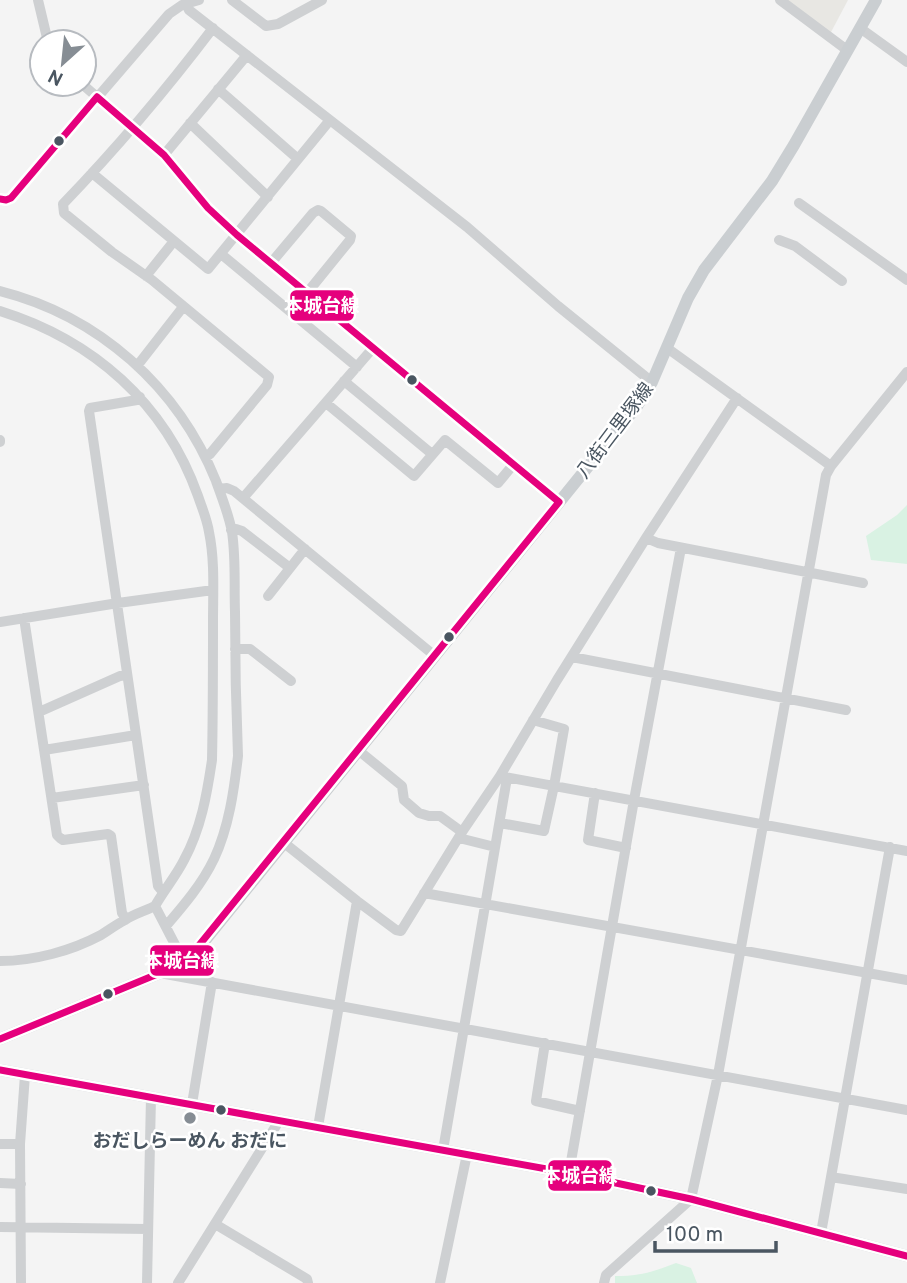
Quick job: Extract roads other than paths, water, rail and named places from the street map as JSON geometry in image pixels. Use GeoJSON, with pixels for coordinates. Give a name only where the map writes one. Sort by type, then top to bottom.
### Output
{"type":"FeatureCollection","features":[{"type":"Feature","properties":{"kind":"main road","name":"八街三里塚線"},"geometry":{"type":"LineString","coordinates":[[0,1039],[160,973],[183,960],[205,939],[637,406],[652,382],[688,298],[704,270],[772,181],[876,0]]}},
{"type":"Feature","properties":{"kind":"main road"},"geometry":{"type":"LineString","coordinates":[[0,1070],[569,1173],[691,1199],[907,1256]]}},
{"type":"Feature","properties":{"kind":"street"},"geometry":{"type":"LineString","coordinates":[[38,0],[45,28]]}},
{"type":"Feature","properties":{"kind":"street"},"geometry":{"type":"LineString","coordinates":[[98,96],[174,9],[200,0]]}},
{"type":"Feature","properties":{"kind":"street"},"geometry":{"type":"LineString","coordinates":[[232,0],[261,23],[270,26],[321,0]]}},
{"type":"Feature","properties":{"kind":"street"},"geometry":{"type":"LineString","coordinates":[[780,0],[847,50]]}},
{"type":"Feature","properties":{"kind":"street"},"geometry":{"type":"LineString","coordinates":[[186,4],[189,10],[467,227],[652,382]]}},
{"type":"Feature","properties":{"kind":"street"},"geometry":{"type":"LineString","coordinates":[[206,457],[267,385],[269,377],[64,213],[63,204],[176,77],[213,28]]}},
{"type":"Feature","properties":{"kind":"street"},"geometry":{"type":"LineString","coordinates":[[860,28],[907,62]]}},
{"type":"Feature","properties":{"kind":"street"},"geometry":{"type":"LineString","coordinates":[[164,155],[247,55]]}},
{"type":"Feature","properties":{"kind":"street"},"geometry":{"type":"LineString","coordinates":[[218,89],[298,159]]}},
{"type":"Feature","properties":{"kind":"street"},"geometry":{"type":"LineString","coordinates":[[1,202],[11,198],[96,98]]}},
{"type":"Feature","properties":{"kind":"street"},"geometry":{"type":"LineString","coordinates":[[98,98],[164,155],[208,208],[237,235],[559,502]]}},
{"type":"Feature","properties":{"kind":"street"},"geometry":{"type":"LineString","coordinates":[[92,173],[208,269],[330,120]]}},
{"type":"Feature","properties":{"kind":"street"},"geometry":{"type":"LineString","coordinates":[[190,123],[268,197]]}},
{"type":"Feature","properties":{"kind":"street"},"geometry":{"type":"LineString","coordinates":[[799,203],[907,280]]}},
{"type":"Feature","properties":{"kind":"street"},"geometry":{"type":"LineString","coordinates":[[271,263],[313,214],[321,211],[351,236],[307,293]]}},
{"type":"Feature","properties":{"kind":"street"},"geometry":{"type":"LineString","coordinates":[[779,240],[795,246],[842,281]]}},
{"type":"Feature","properties":{"kind":"street"},"geometry":{"type":"LineString","coordinates":[[146,276],[174,241]]}},
{"type":"Feature","properties":{"kind":"street"},"geometry":{"type":"LineString","coordinates":[[221,254],[357,366]]}},
{"type":"Feature","properties":{"kind":"street"},"geometry":{"type":"LineString","coordinates":[[0,291],[33,301],[86,327],[116,348],[160,389],[190,428],[206,457],[231,530],[234,550],[237,756],[232,798],[214,858],[189,899],[166,926]]}},
{"type":"Feature","properties":{"kind":"street"},"geometry":{"type":"LineString","coordinates":[[137,366],[183,307]]}},
{"type":"Feature","properties":{"kind":"street"},"geometry":{"type":"LineString","coordinates":[[0,311],[44,327],[88,352],[117,375],[152,411],[174,444],[194,486],[209,531],[213,590],[212,760],[200,822],[181,865],[155,906],[69,948],[43,956],[0,961]]}},
{"type":"Feature","properties":{"kind":"street"},"geometry":{"type":"LineString","coordinates":[[243,498],[373,348]]}},
{"type":"Feature","properties":{"kind":"street"},"geometry":{"type":"LineString","coordinates":[[667,348],[831,466]]}},
{"type":"Feature","properties":{"kind":"street"},"geometry":{"type":"LineString","coordinates":[[604,1283],[606,1275],[691,1199],[718,1075],[826,475],[907,372]]}},
{"type":"Feature","properties":{"kind":"street"},"geometry":{"type":"LineString","coordinates":[[344,381],[432,454]]}},
{"type":"Feature","properties":{"kind":"street"},"geometry":{"type":"LineString","coordinates":[[140,397],[137,400],[90,408],[89,411],[158,886],[163,892]]}},
{"type":"Feature","properties":{"kind":"street"},"geometry":{"type":"LineString","coordinates":[[283,842],[357,901],[401,931],[460,835],[504,777],[533,720],[737,398]]}},
{"type":"Feature","properties":{"kind":"street"},"geometry":{"type":"LineString","coordinates":[[326,403],[414,475],[445,440],[498,483],[513,466]]}},
{"type":"Feature","properties":{"kind":"street"},"geometry":{"type":"LineString","coordinates":[[219,489],[231,489],[243,498],[435,656]]}},
{"type":"Feature","properties":{"kind":"street"},"geometry":{"type":"LineString","coordinates":[[231,530],[242,531],[290,568]]}},
{"type":"Feature","properties":{"kind":"street"},"geometry":{"type":"LineString","coordinates":[[646,538],[681,548],[863,583]]}},
{"type":"Feature","properties":{"kind":"street"},"geometry":{"type":"LineString","coordinates":[[569,1173],[681,548]]}},
{"type":"Feature","properties":{"kind":"street"},"geometry":{"type":"LineString","coordinates":[[268,596],[305,549]]}},
{"type":"Feature","properties":{"kind":"street"},"geometry":{"type":"LineString","coordinates":[[0,622],[213,590]]}},
{"type":"Feature","properties":{"kind":"street"},"geometry":{"type":"LineString","coordinates":[[24,618],[58,835],[63,840],[108,834],[111,836],[122,913],[126,919]]}},
{"type":"Feature","properties":{"kind":"street"},"geometry":{"type":"LineString","coordinates":[[235,649],[254,650],[291,681]]}},
{"type":"Feature","properties":{"kind":"street"},"geometry":{"type":"LineString","coordinates":[[572,657],[846,709]]}},
{"type":"Feature","properties":{"kind":"street"},"geometry":{"type":"LineString","coordinates":[[38,712],[127,675]]}},
{"type":"Feature","properties":{"kind":"street"},"geometry":{"type":"LineString","coordinates":[[500,823],[544,831],[564,729],[533,720]]}},
{"type":"Feature","properties":{"kind":"street"},"geometry":{"type":"LineString","coordinates":[[44,750],[136,735]]}},
{"type":"Feature","properties":{"kind":"street"},"geometry":{"type":"LineString","coordinates":[[358,750],[402,786],[404,800],[419,813],[440,816],[460,835],[495,847]]}},
{"type":"Feature","properties":{"kind":"street"},"geometry":{"type":"LineString","coordinates":[[504,777],[907,850]]}},
{"type":"Feature","properties":{"kind":"street"},"geometry":{"type":"LineString","coordinates":[[443,1150],[500,823],[504,777]]}},
{"type":"Feature","properties":{"kind":"street"},"geometry":{"type":"LineString","coordinates":[[52,798],[144,785]]}},
{"type":"Feature","properties":{"kind":"street"},"geometry":{"type":"LineString","coordinates":[[595,793],[588,840],[626,848]]}},
{"type":"Feature","properties":{"kind":"street"},"geometry":{"type":"LineString","coordinates":[[821,1233],[890,848]]}},
{"type":"Feature","properties":{"kind":"street"},"geometry":{"type":"LineString","coordinates":[[424,893],[907,980]]}},
{"type":"Feature","properties":{"kind":"street"},"geometry":{"type":"LineString","coordinates":[[318,1127],[357,901]]}},
{"type":"Feature","properties":{"kind":"street"},"geometry":{"type":"LineString","coordinates":[[155,906],[183,960]]}},
{"type":"Feature","properties":{"kind":"street"},"geometry":{"type":"LineString","coordinates":[[160,973],[907,1110]]}},
{"type":"Feature","properties":{"kind":"street"},"geometry":{"type":"LineString","coordinates":[[192,1104],[212,982]]}},
{"type":"Feature","properties":{"kind":"street"},"geometry":{"type":"LineString","coordinates":[[545,1043],[536,1101],[580,1111]]}},
{"type":"Feature","properties":{"kind":"street"},"geometry":{"type":"LineString","coordinates":[[20,1283],[20,1144],[25,1075]]}},
{"type":"Feature","properties":{"kind":"street"},"geometry":{"type":"LineString","coordinates":[[147,1283],[151,1097]]}},
{"type":"Feature","properties":{"kind":"street"},"geometry":{"type":"LineString","coordinates":[[178,1283],[279,1121]]}},
{"type":"Feature","properties":{"kind":"street"},"geometry":{"type":"LineString","coordinates":[[0,1144],[20,1144]]}},
{"type":"Feature","properties":{"kind":"street"},"geometry":{"type":"LineString","coordinates":[[440,1283],[467,1154]]}},
{"type":"Feature","properties":{"kind":"street"},"geometry":{"type":"LineString","coordinates":[[831,1177],[907,1189]]}},
{"type":"Feature","properties":{"kind":"street"},"geometry":{"type":"LineString","coordinates":[[0,1183],[21,1184]]}},
{"type":"Feature","properties":{"kind":"street"},"geometry":{"type":"LineString","coordinates":[[215,1224],[307,1279],[308,1283]]}},
{"type":"Feature","properties":{"kind":"street"},"geometry":{"type":"LineString","coordinates":[[0,1227],[148,1229]]}},
{"type":"Feature","properties":{"kind":"place","name":"おだしらーめん おだに"},"geometry":{"type":"Point","coordinates":[190,1118]}}]}
